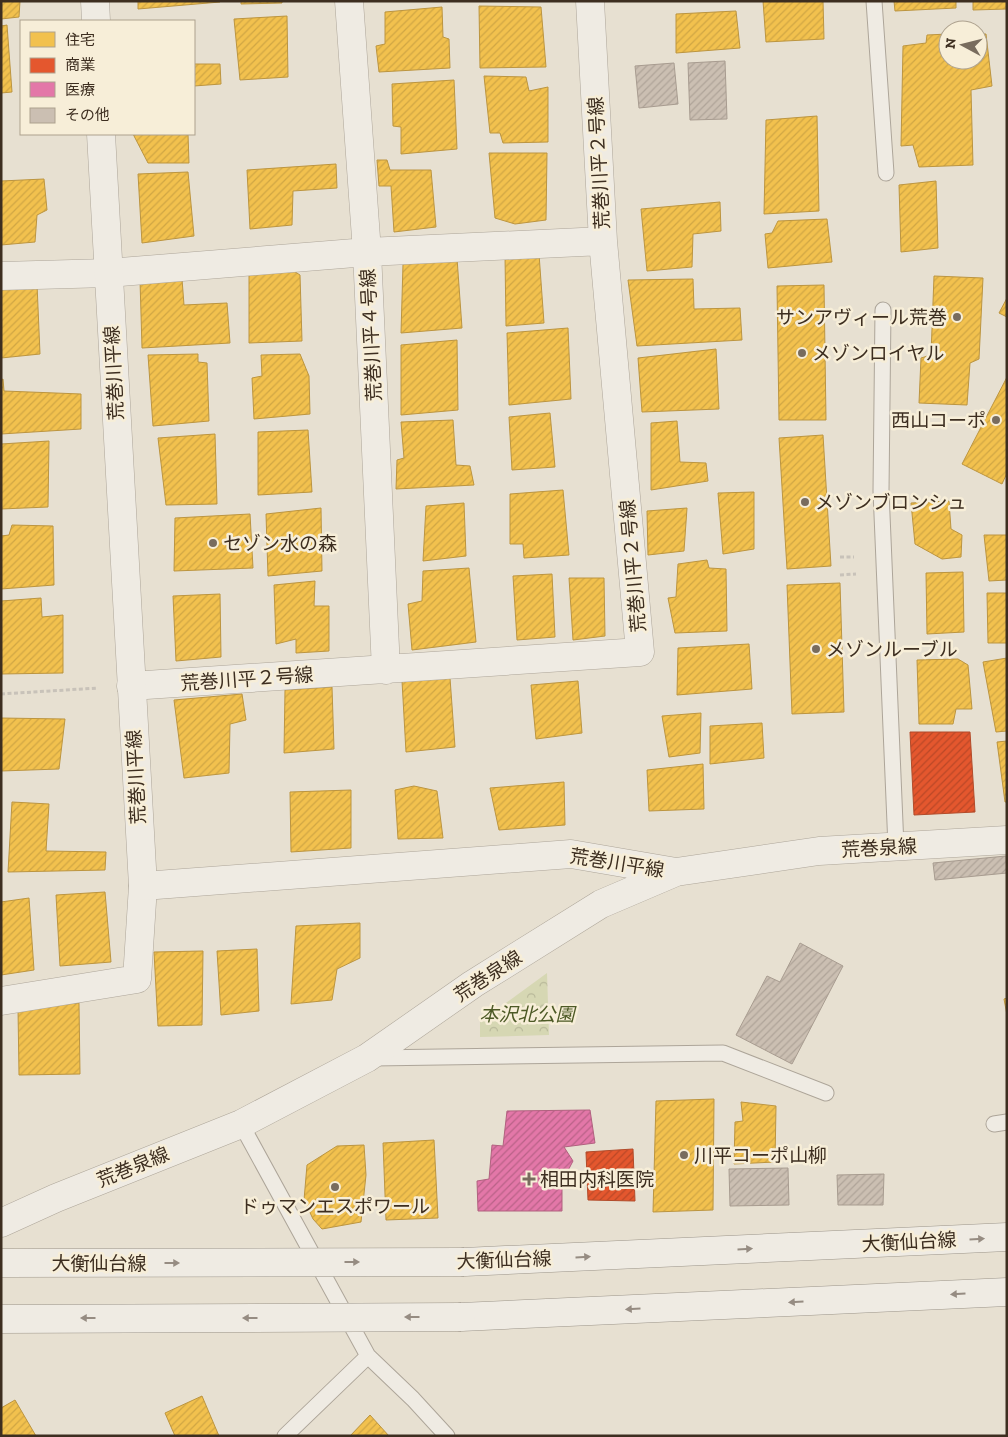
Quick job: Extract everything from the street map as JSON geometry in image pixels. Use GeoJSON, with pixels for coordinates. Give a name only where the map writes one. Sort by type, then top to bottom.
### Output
{"type":"FeatureCollection","features":[{"type":"Feature","properties":{"kind":"street"},"geometry":{"type":"LineString","coordinates":[[95,1],[96,20]]}},
{"type":"Feature","properties":{"kind":"street","name":"荒巻川平４号線"},"geometry":{"type":"LineString","coordinates":[[349,1],[367,252],[386,670]]}},
{"type":"Feature","properties":{"kind":"street","name":"荒巻川平２号線"},"geometry":{"type":"LineString","coordinates":[[131,686],[640,652],[603,241],[590,1]]}},
{"type":"Feature","properties":{"kind":"street","name":"荒巻川平線"},"geometry":{"type":"LineString","coordinates":[[102,135],[108,273],[143,886],[570,854],[676,872]]}},
{"type":"Feature","properties":{"kind":"street"},"geometry":{"type":"LineString","coordinates":[[1,276],[108,273],[367,252],[603,241]]}},
{"type":"Feature","properties":{"kind":"street","name":"荒巻泉線"},"geometry":{"type":"LineString","coordinates":[[1,1223],[56,1198],[241,1124],[368,1058],[473,984],[600,904],[676,872],[819,851],[1007,840]]}},
{"type":"Feature","properties":{"kind":"street"},"geometry":{"type":"LineString","coordinates":[[1,1001],[137,979],[143,886]]}},
{"type":"Feature","properties":{"kind":"street","name":"大衡仙台線"},"geometry":{"type":"LineString","coordinates":[[1,1263],[464,1262],[1007,1237]]}},
{"type":"Feature","properties":{"kind":"street"},"geometry":{"type":"LineString","coordinates":[[1,1319],[461,1317],[1007,1292]]}},
{"type":"Feature","properties":{"kind":"lane"},"geometry":{"type":"LineString","coordinates":[[874,1],[886,174]]}},
{"type":"Feature","properties":{"kind":"lane"},"geometry":{"type":"LineString","coordinates":[[883,310],[881,491],[896,847]]}},
{"type":"Feature","properties":{"kind":"lane"},"geometry":{"type":"LineString","coordinates":[[368,1058],[723,1053],[826,1093]]}},
{"type":"Feature","properties":{"kind":"lane"},"geometry":{"type":"LineString","coordinates":[[241,1124],[368,1356],[413,1399],[447,1436]]}},
{"type":"Feature","properties":{"kind":"lane"},"geometry":{"type":"LineString","coordinates":[[285,1436],[368,1356]]}},
{"type":"Feature","properties":{"kind":"path"},"geometry":{"type":"LineString","coordinates":[[1,694],[131,686]]}},
{"type":"Feature","properties":{"kind":"green space","name":"本沢北公園"},"geometry":{"type":"Polygon","coordinates":[[[547,973],[549,1035],[480,1037],[480,1022],[547,973]]]}},
{"type":"Feature","properties":{"kind":"building: 住宅"},"geometry":{"type":"Polygon","coordinates":[[[1,1],[20,1],[19,17],[1,19],[1,1]]]}},
{"type":"Feature","properties":{"kind":"building: 住宅"},"geometry":{"type":"Polygon","coordinates":[[[138,1],[220,1],[220,2],[138,9],[138,1]]]}},
{"type":"Feature","properties":{"kind":"building: 住宅"},"geometry":{"type":"Polygon","coordinates":[[[241,1],[282,1],[282,3],[241,4],[241,1]]]}},
{"type":"Feature","properties":{"kind":"building: 住宅"},"geometry":{"type":"Polygon","coordinates":[[[763,1],[823,1],[824,39],[766,42],[763,1]]]}},
{"type":"Feature","properties":{"kind":"building: 住宅"},"geometry":{"type":"Polygon","coordinates":[[[894,1],[956,1],[956,8],[895,11],[894,1]]]}},
{"type":"Feature","properties":{"kind":"building: 住宅"},"geometry":{"type":"Polygon","coordinates":[[[973,1],[1007,1],[1007,9],[973,10],[973,1]]]}},
{"type":"Feature","properties":{"kind":"building: 住宅"},"geometry":{"type":"Polygon","coordinates":[[[479,6],[541,7],[546,67],[480,68],[479,6]]]}},
{"type":"Feature","properties":{"kind":"building: 住宅"},"geometry":{"type":"Polygon","coordinates":[[[442,7],[443,37],[449,39],[450,68],[379,72],[376,46],[385,44],[385,12],[442,7]]]}},
{"type":"Feature","properties":{"kind":"building: 住宅"},"geometry":{"type":"Polygon","coordinates":[[[736,11],[740,48],[676,53],[676,14],[736,11]]]}},
{"type":"Feature","properties":{"kind":"building: 住宅"},"geometry":{"type":"Polygon","coordinates":[[[287,16],[288,77],[240,80],[234,19],[287,16]]]}},
{"type":"Feature","properties":{"kind":"building: 住宅"},"geometry":{"type":"Polygon","coordinates":[[[7,25],[12,92],[1,93],[1,26],[7,25]]]}},
{"type":"Feature","properties":{"kind":"building: 住宅"},"geometry":{"type":"Polygon","coordinates":[[[938,34],[938,70],[988,70],[988,51],[992,86],[971,90],[973,165],[919,167],[913,145],[901,146],[903,46],[926,43],[927,35],[938,34]]]}},
{"type":"Feature","properties":{"kind":"building: 住宅"},"geometry":{"type":"Polygon","coordinates":[[[195,64],[220,64],[221,84],[195,86],[195,64]]]}},
{"type":"Feature","properties":{"kind":"building: 住宅"},"geometry":{"type":"Polygon","coordinates":[[[484,76],[526,77],[529,91],[548,87],[548,142],[503,143],[500,133],[490,133],[484,76]]]}},
{"type":"Feature","properties":{"kind":"building: 住宅"},"geometry":{"type":"Polygon","coordinates":[[[454,80],[457,149],[401,154],[401,127],[393,126],[392,84],[454,80]]]}},
{"type":"Feature","properties":{"kind":"building: 住宅"},"geometry":{"type":"Polygon","coordinates":[[[817,116],[819,211],[764,214],[766,120],[817,116]]]}},
{"type":"Feature","properties":{"kind":"building: 住宅"},"geometry":{"type":"Polygon","coordinates":[[[134,135],[188,135],[189,163],[148,163],[134,135]]]}},
{"type":"Feature","properties":{"kind":"building: 住宅"},"geometry":{"type":"Polygon","coordinates":[[[489,153],[547,153],[546,220],[515,224],[495,218],[489,153]]]}},
{"type":"Feature","properties":{"kind":"building: 住宅"},"geometry":{"type":"Polygon","coordinates":[[[377,160],[387,160],[390,170],[431,170],[436,227],[394,232],[391,186],[379,186],[377,160]]]}},
{"type":"Feature","properties":{"kind":"building: 住宅"},"geometry":{"type":"Polygon","coordinates":[[[336,164],[337,188],[293,191],[292,225],[250,229],[247,170],[336,164]]]}},
{"type":"Feature","properties":{"kind":"building: 住宅"},"geometry":{"type":"Polygon","coordinates":[[[188,172],[194,236],[142,243],[138,174],[188,172]]]}},
{"type":"Feature","properties":{"kind":"building: 住宅"},"geometry":{"type":"Polygon","coordinates":[[[44,179],[47,210],[37,215],[35,242],[1,245],[1,181],[44,179]]]}},
{"type":"Feature","properties":{"kind":"building: 住宅"},"geometry":{"type":"Polygon","coordinates":[[[936,181],[938,248],[901,252],[899,185],[936,181]]]}},
{"type":"Feature","properties":{"kind":"building: 住宅"},"geometry":{"type":"Polygon","coordinates":[[[720,202],[721,231],[693,234],[692,267],[647,271],[641,209],[720,202]]]}},
{"type":"Feature","properties":{"kind":"building: 住宅"},"geometry":{"type":"Polygon","coordinates":[[[827,219],[832,262],[768,268],[765,234],[772,233],[778,221],[827,219]]]}},
{"type":"Feature","properties":{"kind":"building: 住宅"},"geometry":{"type":"Polygon","coordinates":[[[539,254],[544,323],[506,326],[505,256],[539,254]]]}},
{"type":"Feature","properties":{"kind":"building: 住宅"},"geometry":{"type":"Polygon","coordinates":[[[457,258],[462,328],[401,333],[403,264],[457,258]]]}},
{"type":"Feature","properties":{"kind":"building: 住宅"},"geometry":{"type":"Polygon","coordinates":[[[289,268],[300,275],[302,341],[249,343],[249,271],[289,268]]]}},
{"type":"Feature","properties":{"kind":"building: 住宅","name":"サンアヴィール荒巻"},"geometry":{"type":"Polygon","coordinates":[[[934,276],[983,278],[979,359],[970,363],[967,405],[919,403],[921,358],[931,355],[934,276]]]}},
{"type":"Feature","properties":{"kind":"building: 住宅"},"geometry":{"type":"Polygon","coordinates":[[[182,279],[184,305],[227,303],[230,343],[142,348],[140,280],[182,279]]]}},
{"type":"Feature","properties":{"kind":"building: 住宅"},"geometry":{"type":"Polygon","coordinates":[[[693,279],[694,309],[740,308],[742,340],[637,346],[628,280],[693,279]]]}},
{"type":"Feature","properties":{"kind":"building: 住宅"},"geometry":{"type":"Polygon","coordinates":[[[37,284],[40,354],[1,358],[1,287],[37,284]]]}},
{"type":"Feature","properties":{"kind":"building: 住宅","name":"メゾンロイヤル"},"geometry":{"type":"Polygon","coordinates":[[[824,285],[826,420],[779,420],[777,286],[824,285]]]}},
{"type":"Feature","properties":{"kind":"building: 住宅"},"geometry":{"type":"Polygon","coordinates":[[[1007,298],[1007,317],[999,313],[1007,298]]]}},
{"type":"Feature","properties":{"kind":"building: 住宅"},"geometry":{"type":"Polygon","coordinates":[[[568,328],[571,399],[509,405],[507,333],[568,328]]]}},
{"type":"Feature","properties":{"kind":"building: 住宅"},"geometry":{"type":"Polygon","coordinates":[[[457,340],[458,410],[401,415],[401,345],[457,340]]]}},
{"type":"Feature","properties":{"kind":"building: 住宅"},"geometry":{"type":"Polygon","coordinates":[[[716,349],[719,409],[642,412],[638,358],[716,349]]]}},
{"type":"Feature","properties":{"kind":"building: 住宅"},"geometry":{"type":"Polygon","coordinates":[[[198,354],[198,362],[207,363],[209,421],[153,426],[148,355],[198,354]]]}},
{"type":"Feature","properties":{"kind":"building: 住宅"},"geometry":{"type":"Polygon","coordinates":[[[300,354],[309,376],[310,414],[254,419],[252,378],[262,376],[261,355],[300,354]]]}},
{"type":"Feature","properties":{"kind":"building: 住宅","name":"西山コーポ"},"geometry":{"type":"Polygon","coordinates":[[[1007,377],[1007,473],[1002,484],[962,464],[1007,377]]]}},
{"type":"Feature","properties":{"kind":"building: 住宅"},"geometry":{"type":"Polygon","coordinates":[[[3,379],[4,391],[81,394],[81,429],[1,434],[1,380],[3,379]]]}},
{"type":"Feature","properties":{"kind":"building: 住宅"},"geometry":{"type":"Polygon","coordinates":[[[550,413],[555,467],[512,470],[509,417],[550,413]]]}},
{"type":"Feature","properties":{"kind":"building: 住宅"},"geometry":{"type":"Polygon","coordinates":[[[453,420],[456,465],[470,466],[474,485],[396,489],[397,460],[404,458],[401,422],[453,420]]]}},
{"type":"Feature","properties":{"kind":"building: 住宅"},"geometry":{"type":"Polygon","coordinates":[[[677,421],[680,462],[706,463],[708,481],[651,490],[651,423],[677,421]]]}},
{"type":"Feature","properties":{"kind":"building: 住宅"},"geometry":{"type":"Polygon","coordinates":[[[308,430],[312,492],[258,495],[258,432],[308,430]]]}},
{"type":"Feature","properties":{"kind":"building: 住宅"},"geometry":{"type":"Polygon","coordinates":[[[215,434],[217,504],[166,505],[158,438],[215,434]]]}},
{"type":"Feature","properties":{"kind":"building: 住宅","name":"メゾンブロンシュ"},"geometry":{"type":"Polygon","coordinates":[[[823,435],[831,566],[787,569],[779,438],[823,435]]]}},
{"type":"Feature","properties":{"kind":"building: 住宅"},"geometry":{"type":"Polygon","coordinates":[[[49,441],[48,507],[1,509],[1,444],[49,441]]]}},
{"type":"Feature","properties":{"kind":"building: 住宅"},"geometry":{"type":"Polygon","coordinates":[[[563,490],[569,555],[524,558],[523,544],[510,544],[510,494],[563,490]]]}},
{"type":"Feature","properties":{"kind":"building: 住宅"},"geometry":{"type":"Polygon","coordinates":[[[754,492],[754,549],[723,554],[718,493],[754,492]]]}},
{"type":"Feature","properties":{"kind":"building: 住宅"},"geometry":{"type":"Polygon","coordinates":[[[949,501],[951,529],[962,535],[961,557],[942,559],[915,544],[911,503],[949,501]]]}},
{"type":"Feature","properties":{"kind":"building: 住宅"},"geometry":{"type":"Polygon","coordinates":[[[464,503],[466,556],[423,561],[426,506],[464,503]]]}},
{"type":"Feature","properties":{"kind":"building: 住宅"},"geometry":{"type":"Polygon","coordinates":[[[321,508],[322,571],[268,576],[266,514],[321,508]]]}},
{"type":"Feature","properties":{"kind":"building: 住宅"},"geometry":{"type":"Polygon","coordinates":[[[687,508],[684,551],[648,555],[647,511],[687,508]]]}},
{"type":"Feature","properties":{"kind":"building: 住宅","name":"セゾン水の森"},"geometry":{"type":"Polygon","coordinates":[[[250,514],[253,568],[174,571],[175,518],[250,514]]]}},
{"type":"Feature","properties":{"kind":"building: 住宅"},"geometry":{"type":"Polygon","coordinates":[[[12,525],[53,526],[54,585],[1,589],[1,536],[9,535],[12,525]]]}},
{"type":"Feature","properties":{"kind":"building: 住宅"},"geometry":{"type":"Polygon","coordinates":[[[984,535],[1007,535],[1007,580],[989,581],[984,535]]]}},
{"type":"Feature","properties":{"kind":"building: 住宅"},"geometry":{"type":"Polygon","coordinates":[[[707,560],[709,568],[726,569],[727,631],[675,633],[668,598],[676,597],[678,564],[707,560]]]}},
{"type":"Feature","properties":{"kind":"building: 住宅"},"geometry":{"type":"Polygon","coordinates":[[[469,568],[476,642],[412,650],[408,604],[422,601],[423,571],[469,568]]]}},
{"type":"Feature","properties":{"kind":"building: 住宅"},"geometry":{"type":"Polygon","coordinates":[[[963,572],[964,632],[927,634],[926,573],[963,572]]]}},
{"type":"Feature","properties":{"kind":"building: 住宅"},"geometry":{"type":"Polygon","coordinates":[[[552,574],[555,637],[517,640],[513,576],[552,574]]]}},
{"type":"Feature","properties":{"kind":"building: 住宅"},"geometry":{"type":"Polygon","coordinates":[[[569,578],[604,578],[605,636],[573,640],[569,578]]]}},
{"type":"Feature","properties":{"kind":"building: 住宅"},"geometry":{"type":"Polygon","coordinates":[[[315,581],[314,606],[329,606],[329,651],[296,653],[296,639],[276,644],[274,585],[315,581]]]}},
{"type":"Feature","properties":{"kind":"building: 住宅","name":"メゾンルーブル"},"geometry":{"type":"Polygon","coordinates":[[[840,583],[844,712],[792,714],[787,585],[840,583]]]}},
{"type":"Feature","properties":{"kind":"building: 住宅"},"geometry":{"type":"Polygon","coordinates":[[[987,593],[1007,593],[1007,643],[988,643],[987,593]]]}},
{"type":"Feature","properties":{"kind":"building: 住宅"},"geometry":{"type":"Polygon","coordinates":[[[220,594],[221,657],[176,661],[173,596],[220,594]]]}},
{"type":"Feature","properties":{"kind":"building: 住宅"},"geometry":{"type":"Polygon","coordinates":[[[41,598],[42,617],[63,615],[63,673],[1,674],[1,601],[41,598]]]}},
{"type":"Feature","properties":{"kind":"building: 住宅"},"geometry":{"type":"Polygon","coordinates":[[[749,644],[752,689],[677,695],[678,648],[749,644]]]}},
{"type":"Feature","properties":{"kind":"building: 住宅"},"geometry":{"type":"Polygon","coordinates":[[[1007,658],[1007,731],[996,732],[983,662],[1007,658]]]}},
{"type":"Feature","properties":{"kind":"building: 住宅"},"geometry":{"type":"Polygon","coordinates":[[[958,659],[968,665],[972,709],[956,709],[953,724],[919,724],[917,660],[958,659]]]}},
{"type":"Feature","properties":{"kind":"building: 住宅"},"geometry":{"type":"Polygon","coordinates":[[[450,678],[455,747],[406,752],[402,681],[450,678]]]}},
{"type":"Feature","properties":{"kind":"building: 住宅"},"geometry":{"type":"Polygon","coordinates":[[[578,681],[582,733],[536,739],[531,685],[578,681]]]}},
{"type":"Feature","properties":{"kind":"building: 住宅"},"geometry":{"type":"Polygon","coordinates":[[[332,687],[334,749],[284,753],[285,690],[332,687]]]}},
{"type":"Feature","properties":{"kind":"building: 住宅"},"geometry":{"type":"Polygon","coordinates":[[[242,694],[246,720],[230,724],[229,773],[184,778],[174,700],[242,694]]]}},
{"type":"Feature","properties":{"kind":"building: 住宅"},"geometry":{"type":"Polygon","coordinates":[[[701,713],[700,753],[669,757],[662,716],[701,713]]]}},
{"type":"Feature","properties":{"kind":"building: 住宅"},"geometry":{"type":"Polygon","coordinates":[[[1,718],[65,719],[59,769],[1,771],[1,718]]]}},
{"type":"Feature","properties":{"kind":"building: 住宅"},"geometry":{"type":"Polygon","coordinates":[[[762,723],[764,758],[710,764],[710,726],[762,723]]]}},
{"type":"Feature","properties":{"kind":"building: 住宅"},"geometry":{"type":"Polygon","coordinates":[[[1007,741],[1007,802],[1005,802],[997,742],[1007,741]]]}},
{"type":"Feature","properties":{"kind":"building: 住宅"},"geometry":{"type":"Polygon","coordinates":[[[703,764],[704,809],[649,811],[647,770],[703,764]]]}},
{"type":"Feature","properties":{"kind":"building: 住宅"},"geometry":{"type":"Polygon","coordinates":[[[564,782],[565,825],[499,830],[490,788],[564,782]]]}},
{"type":"Feature","properties":{"kind":"building: 住宅"},"geometry":{"type":"Polygon","coordinates":[[[414,786],[437,791],[443,838],[398,839],[395,790],[414,786]]]}},
{"type":"Feature","properties":{"kind":"building: 住宅"},"geometry":{"type":"Polygon","coordinates":[[[351,790],[351,848],[291,852],[290,792],[351,790]]]}},
{"type":"Feature","properties":{"kind":"building: 住宅"},"geometry":{"type":"Polygon","coordinates":[[[12,802],[49,804],[46,851],[106,852],[105,870],[8,872],[12,802]]]}},
{"type":"Feature","properties":{"kind":"building: 住宅"},"geometry":{"type":"Polygon","coordinates":[[[105,892],[111,962],[60,966],[56,895],[105,892]]]}},
{"type":"Feature","properties":{"kind":"building: 住宅"},"geometry":{"type":"Polygon","coordinates":[[[29,898],[34,970],[1,975],[1,902],[29,898]]]}},
{"type":"Feature","properties":{"kind":"building: 住宅"},"geometry":{"type":"Polygon","coordinates":[[[360,923],[360,958],[337,969],[332,1000],[291,1004],[296,926],[360,923]]]}},
{"type":"Feature","properties":{"kind":"building: 住宅"},"geometry":{"type":"Polygon","coordinates":[[[257,949],[259,1011],[221,1015],[217,951],[257,949]]]}},
{"type":"Feature","properties":{"kind":"building: 住宅"},"geometry":{"type":"Polygon","coordinates":[[[203,951],[202,1025],[158,1026],[154,952],[203,951]]]}},
{"type":"Feature","properties":{"kind":"building: 住宅"},"geometry":{"type":"Polygon","coordinates":[[[1007,998],[1007,1015],[1004,999],[1007,998]]]}},
{"type":"Feature","properties":{"kind":"building: 住宅"},"geometry":{"type":"Polygon","coordinates":[[[79,1003],[80,1074],[19,1075],[18,1008],[79,1003]]]}},
{"type":"Feature","properties":{"kind":"building: 住宅","name":"川平コーポ山柳"},"geometry":{"type":"Polygon","coordinates":[[[714,1099],[713,1210],[653,1212],[656,1101],[714,1099]]]}},
{"type":"Feature","properties":{"kind":"building: 住宅"},"geometry":{"type":"Polygon","coordinates":[[[741,1102],[776,1106],[775,1162],[734,1164],[735,1122],[743,1121],[741,1102]]]}},
{"type":"Feature","properties":{"kind":"building: 住宅"},"geometry":{"type":"Polygon","coordinates":[[[434,1140],[438,1218],[386,1220],[383,1143],[434,1140]]]}},
{"type":"Feature","properties":{"kind":"building: 住宅","name":"ドゥマンエスポワール"},"geometry":{"type":"Polygon","coordinates":[[[364,1145],[366,1175],[361,1222],[322,1229],[313,1219],[304,1200],[307,1165],[337,1146],[364,1145]]]}},
{"type":"Feature","properties":{"kind":"building: 住宅"},"geometry":{"type":"Polygon","coordinates":[[[202,1396],[219,1436],[175,1436],[165,1413],[202,1396]]]}},
{"type":"Feature","properties":{"kind":"building: 住宅"},"geometry":{"type":"Polygon","coordinates":[[[15,1400],[36,1436],[1,1436],[1,1408],[15,1400]]]}},
{"type":"Feature","properties":{"kind":"building: 住宅"},"geometry":{"type":"Polygon","coordinates":[[[370,1415],[389,1436],[350,1436],[370,1415]]]}},
{"type":"Feature","properties":{"kind":"building: 商業"},"geometry":{"type":"Polygon","coordinates":[[[910,732],[970,732],[975,812],[914,815],[910,732]]]}},
{"type":"Feature","properties":{"kind":"building: 商業"},"geometry":{"type":"Polygon","coordinates":[[[633,1149],[635,1201],[588,1200],[586,1152],[633,1149]]]}},
{"type":"Feature","properties":{"kind":"building: 医療"},"geometry":{"type":"Polygon","coordinates":[[[590,1110],[595,1143],[564,1147],[573,1161],[562,1182],[562,1211],[478,1211],[477,1181],[489,1179],[492,1145],[503,1146],[507,1111],[590,1110]]]}},
{"type":"Feature","properties":{"kind":"building: その他"},"geometry":{"type":"Polygon","coordinates":[[[725,61],[727,119],[690,120],[688,63],[725,61]]]}},
{"type":"Feature","properties":{"kind":"building: その他"},"geometry":{"type":"Polygon","coordinates":[[[674,63],[678,104],[639,108],[635,66],[674,63]]]}},
{"type":"Feature","properties":{"kind":"building: その他"},"geometry":{"type":"Polygon","coordinates":[[[1006,856],[1007,873],[935,880],[933,863],[1006,856]]]}},
{"type":"Feature","properties":{"kind":"building: その他"},"geometry":{"type":"Polygon","coordinates":[[[800,943],[843,966],[792,1064],[736,1035],[767,976],[780,982],[800,943]]]}},
{"type":"Feature","properties":{"kind":"building: その他"},"geometry":{"type":"Polygon","coordinates":[[[788,1168],[789,1205],[730,1206],[729,1169],[788,1168]]]}},
{"type":"Feature","properties":{"kind":"building: その他"},"geometry":{"type":"Polygon","coordinates":[[[884,1174],[883,1205],[838,1205],[837,1175],[884,1174]]]}},
{"type":"Feature","properties":{"kind":"place","name":"サンアヴィール荒巻"},"geometry":{"type":"Point","coordinates":[957,317]}},
{"type":"Feature","properties":{"kind":"place","name":"メゾンロイヤル"},"geometry":{"type":"Point","coordinates":[802,353]}},
{"type":"Feature","properties":{"kind":"place","name":"西山コーポ"},"geometry":{"type":"Point","coordinates":[996,420]}},
{"type":"Feature","properties":{"kind":"place","name":"メゾンブロンシュ"},"geometry":{"type":"Point","coordinates":[805,502]}},
{"type":"Feature","properties":{"kind":"place","name":"セゾン水の森"},"geometry":{"type":"Point","coordinates":[213,543]}},
{"type":"Feature","properties":{"kind":"place","name":"メゾンルーブル"},"geometry":{"type":"Point","coordinates":[816,649]}},
{"type":"Feature","properties":{"kind":"place","name":"川平コーポ山柳"},"geometry":{"type":"Point","coordinates":[684,1155]}},
{"type":"Feature","properties":{"kind":"place","name":"相田内科医院"},"geometry":{"type":"Point","coordinates":[529,1179]}},
{"type":"Feature","properties":{"kind":"place","name":"ドゥマンエスポワール"},"geometry":{"type":"Point","coordinates":[335,1187]}}]}
